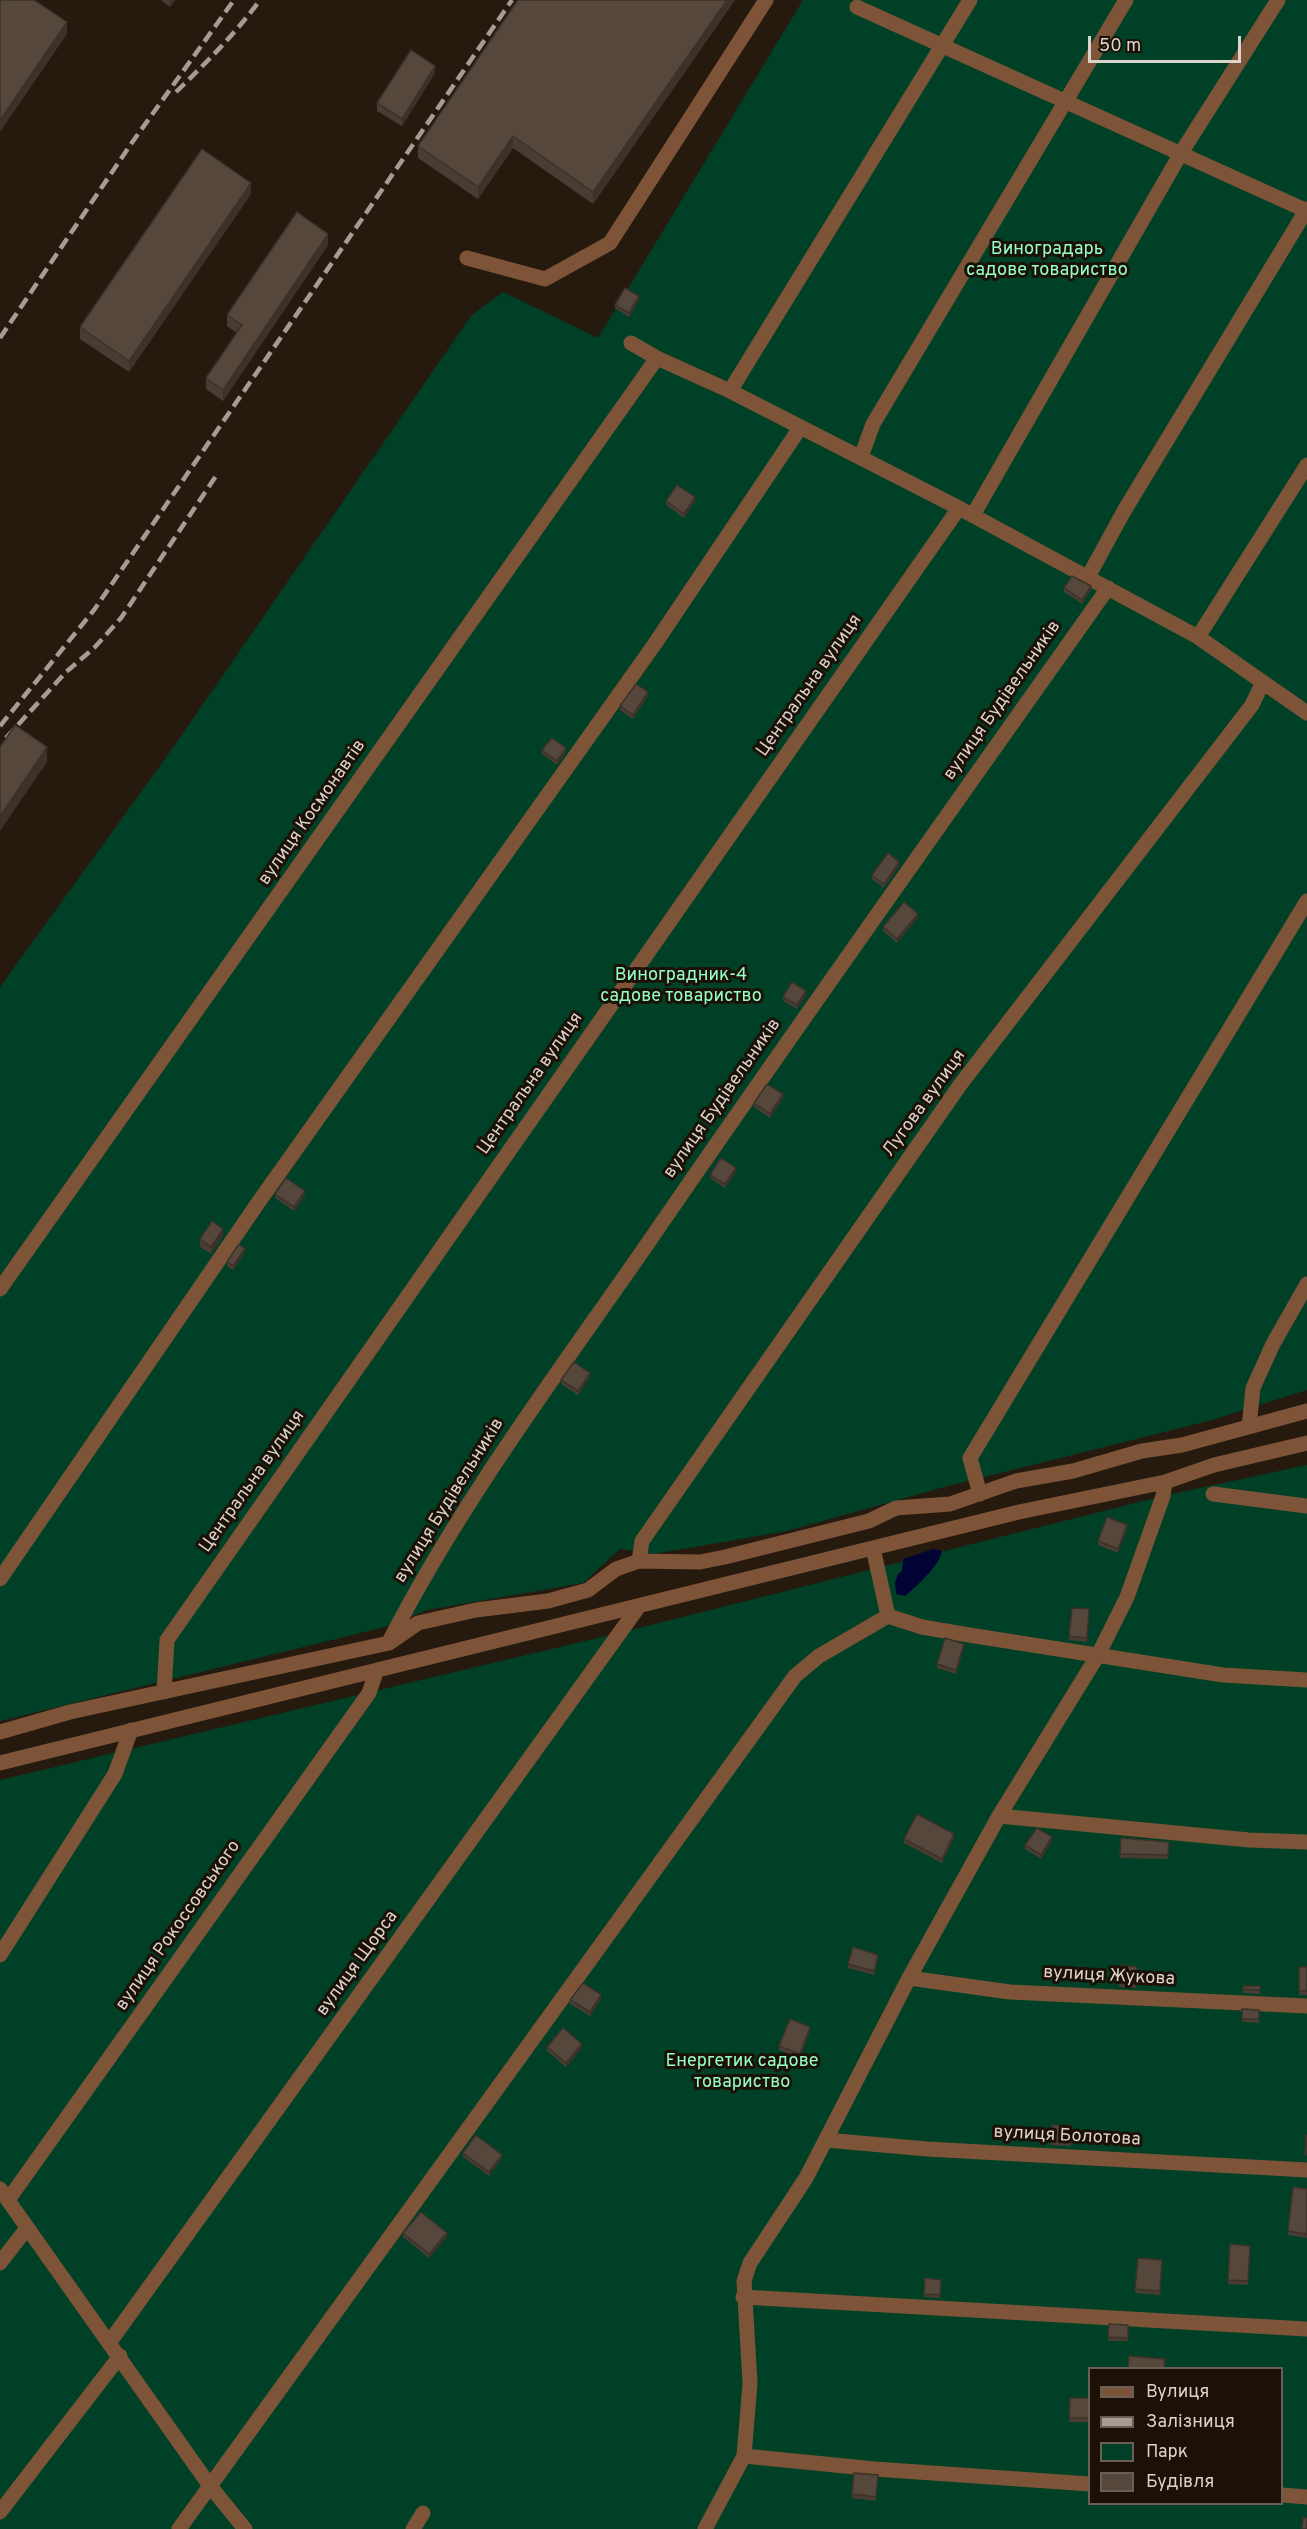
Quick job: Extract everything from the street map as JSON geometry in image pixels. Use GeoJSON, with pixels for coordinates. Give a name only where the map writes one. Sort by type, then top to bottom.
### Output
{"type":"FeatureCollection","features":[{"type":"Feature","properties":{"kind":"lane"},"geometry":{"type":"LineString","coordinates":[[467,258],[546,279],[610,243],[766,0]]}},
{"type":"Feature","properties":{"kind":"lane"},"geometry":{"type":"LineString","coordinates":[[730,391],[970,0]]}},
{"type":"Feature","properties":{"kind":"lane"},"geometry":{"type":"LineString","coordinates":[[861,458],[873,424],[1126,0]]}},
{"type":"Feature","properties":{"kind":"lane"},"geometry":{"type":"LineString","coordinates":[[973,515],[1181,153],[1278,0]]}},
{"type":"Feature","properties":{"kind":"lane"},"geometry":{"type":"LineString","coordinates":[[857,7],[1307,210],[1124,511],[1088,577]]}},
{"type":"Feature","properties":{"kind":"lane"},"geometry":{"type":"LineString","coordinates":[[631,343],[973,515],[1198,637],[1307,713]]}},
{"type":"Feature","properties":{"kind":"lane","name":"вулиця Космонавтів"},"geometry":{"type":"LineString","coordinates":[[0,1289],[657,358]]}},
{"type":"Feature","properties":{"kind":"lane"},"geometry":{"type":"LineString","coordinates":[[0,1579],[260,1200],[654,645],[800,428]]}},
{"type":"Feature","properties":{"kind":"lane"},"geometry":{"type":"LineString","coordinates":[[1198,637],[1307,465]]}},
{"type":"Feature","properties":{"kind":"lane","name":"Центральна вулиця"},"geometry":{"type":"LineString","coordinates":[[164,1692],[167,1640],[959,508]]}},
{"type":"Feature","properties":{"kind":"lane","name":"вулиця Будівельників"},"geometry":{"type":"LineString","coordinates":[[389,1643],[411,1600],[470,1499],[831,977],[1108,588]]}},
{"type":"Feature","properties":{"kind":"lane","name":"Лугова вулиця"},"geometry":{"type":"LineString","coordinates":[[639,1561],[642,1541],[960,1085],[1252,705],[1263,682]]}},
{"type":"Feature","properties":{"kind":"lane"},"geometry":{"type":"LineString","coordinates":[[980,1494],[970,1458],[1307,901]]}},
{"type":"Feature","properties":{"kind":"lane"},"geometry":{"type":"LineString","coordinates":[[1249,1427],[1253,1388],[1273,1344],[1307,1284]]}},
{"type":"Feature","properties":{"kind":"lane"},"geometry":{"type":"LineString","coordinates":[[0,1732],[69,1712],[389,1643],[418,1623],[476,1610],[548,1601],[588,1590],[616,1569],[639,1561],[700,1562],[725,1557],[869,1521],[896,1508],[950,1504],[1016,1481],[1073,1471],[1142,1451],[1182,1445],[1307,1410]]}},
{"type":"Feature","properties":{"kind":"lane"},"geometry":{"type":"LineString","coordinates":[[0,1763],[1019,1512],[1165,1482],[1214,1465],[1307,1443]]}},
{"type":"Feature","properties":{"kind":"lane"},"geometry":{"type":"LineString","coordinates":[[705,2529],[744,2456],[750,2383],[743,2297],[744,2281],[750,2263],[806,2178],[909,1978],[999,1816],[1098,1655],[1127,1597],[1163,1496],[1165,1482]]}},
{"type":"Feature","properties":{"kind":"lane"},"geometry":{"type":"LineString","coordinates":[[1213,1494],[1307,1506]]}},
{"type":"Feature","properties":{"kind":"lane"},"geometry":{"type":"LineString","coordinates":[[873,1548],[888,1616]]}},
{"type":"Feature","properties":{"kind":"lane","name":"вулиця Щорса"},"geometry":{"type":"LineString","coordinates":[[109,2343],[639,1606]]}},
{"type":"Feature","properties":{"kind":"lane"},"geometry":{"type":"LineString","coordinates":[[179,2529],[795,1676],[819,1656],[888,1616],[922,1627],[1223,1675],[1307,1680]]}},
{"type":"Feature","properties":{"kind":"lane","name":"вулиця Рокоссовського"},"geometry":{"type":"LineString","coordinates":[[4,2194],[369,1693],[376,1671]]}},
{"type":"Feature","properties":{"kind":"lane"},"geometry":{"type":"LineString","coordinates":[[0,1955],[115,1774],[131,1730]]}},
{"type":"Feature","properties":{"kind":"lane"},"geometry":{"type":"LineString","coordinates":[[999,1816],[1249,1839],[1307,1842]]}},
{"type":"Feature","properties":{"kind":"lane","name":"вулиця Жукова"},"geometry":{"type":"LineString","coordinates":[[909,1978],[1010,1992],[1307,2006]]}},
{"type":"Feature","properties":{"kind":"lane","name":"вулиця Болотова"},"geometry":{"type":"LineString","coordinates":[[826,2140],[939,2150],[1307,2170]]}},
{"type":"Feature","properties":{"kind":"lane"},"geometry":{"type":"LineString","coordinates":[[4,2194],[210,2486],[245,2529]]}},
{"type":"Feature","properties":{"kind":"lane"},"geometry":{"type":"LineString","coordinates":[[0,2263],[27,2228]]}},
{"type":"Feature","properties":{"kind":"lane"},"geometry":{"type":"LineString","coordinates":[[743,2297],[1307,2329]]}},
{"type":"Feature","properties":{"kind":"lane"},"geometry":{"type":"LineString","coordinates":[[0,2512],[120,2356]]}},
{"type":"Feature","properties":{"kind":"lane"},"geometry":{"type":"LineString","coordinates":[[744,2456],[874,2469],[1088,2484]]}},
{"type":"Feature","properties":{"kind":"lane"},"geometry":{"type":"LineString","coordinates":[[1283,2495],[1307,2497]]}},
{"type":"Feature","properties":{"kind":"lane"},"geometry":{"type":"LineString","coordinates":[[413,2529],[423,2513]]}},
{"type":"Feature","properties":{"kind":"green space","name":"Виноградник-4 садове товариство"},"geometry":{"type":"Polygon","coordinates":[[[803,0],[1307,0],[1307,1390],[1212,1420],[944,1487],[787,1531],[654,1554],[620,1549],[583,1583],[427,1610],[385,1627],[0,1721],[0,987],[170,752],[471,316],[503,292],[598,338],[803,0]]]}},
{"type":"Feature","properties":{"kind":"green space","name":"Енергетик садове товариство"},"geometry":{"type":"Polygon","coordinates":[[[1307,1465],[1307,2529],[0,2529],[0,1780],[619,1633],[1163,1496],[1307,1465]]]}},
{"type":"Feature","properties":{"kind":"shaded area"},"geometry":{"type":"Polygon","coordinates":[[[933,1549],[942,1551],[933,1569],[905,1596],[896,1594],[895,1583],[898,1574],[902,1571],[903,1559],[933,1549]]]}},
{"type":"Feature","properties":{"kind":"building"},"geometry":{"type":"Polygon","coordinates":[[[0,0],[34,0],[67,22],[0,120],[0,0]]]}},
{"type":"Feature","properties":{"kind":"building"},"geometry":{"type":"Polygon","coordinates":[[[518,0],[727,0],[593,192],[513,136],[478,187],[418,146],[518,0]]]}},
{"type":"Feature","properties":{"kind":"building"},"geometry":{"type":"Polygon","coordinates":[[[411,50],[435,66],[402,119],[377,103],[411,50]]]}},
{"type":"Feature","properties":{"kind":"building"},"geometry":{"type":"Polygon","coordinates":[[[202,149],[251,183],[129,361],[80,327],[202,149]]]}},
{"type":"Feature","properties":{"kind":"building"},"geometry":{"type":"Polygon","coordinates":[[[297,212],[328,234],[223,390],[206,378],[242,325],[227,315],[297,212]]]}},
{"type":"Feature","properties":{"kind":"building"},"geometry":{"type":"Polygon","coordinates":[[[625,288],[639,296],[629,313],[615,305],[625,288]]]}},
{"type":"Feature","properties":{"kind":"building"},"geometry":{"type":"Polygon","coordinates":[[[677,485],[695,497],[684,514],[666,501],[677,485]]]}},
{"type":"Feature","properties":{"kind":"building"},"geometry":{"type":"Polygon","coordinates":[[[1072,576],[1091,586],[1082,600],[1064,588],[1072,576]]]}},
{"type":"Feature","properties":{"kind":"building"},"geometry":{"type":"Polygon","coordinates":[[[636,684],[648,692],[633,715],[620,706],[636,684]]]}},
{"type":"Feature","properties":{"kind":"building"},"geometry":{"type":"Polygon","coordinates":[[[15,725],[47,747],[0,816],[0,747],[15,725]]]}},
{"type":"Feature","properties":{"kind":"building"},"geometry":{"type":"Polygon","coordinates":[[[552,738],[566,748],[557,761],[542,750],[552,738]]]}},
{"type":"Feature","properties":{"kind":"building"},"geometry":{"type":"Polygon","coordinates":[[[888,853],[899,862],[884,884],[872,875],[888,853]]]}},
{"type":"Feature","properties":{"kind":"building"},"geometry":{"type":"Polygon","coordinates":[[[904,902],[918,914],[897,939],[883,927],[904,902]]]}},
{"type":"Feature","properties":{"kind":"building"},"geometry":{"type":"Polygon","coordinates":[[[792,982],[806,991],[797,1005],[783,997],[792,982]]]}},
{"type":"Feature","properties":{"kind":"building"},"geometry":{"type":"Polygon","coordinates":[[[767,1084],[783,1094],[770,1114],[754,1103],[767,1084]]]}},
{"type":"Feature","properties":{"kind":"building"},"geometry":{"type":"Polygon","coordinates":[[[721,1158],[736,1168],[725,1184],[710,1175],[721,1158]]]}},
{"type":"Feature","properties":{"kind":"building"},"geometry":{"type":"Polygon","coordinates":[[[286,1178],[305,1191],[294,1207],[275,1194],[286,1178]]]}},
{"type":"Feature","properties":{"kind":"building"},"geometry":{"type":"Polygon","coordinates":[[[212,1221],[223,1229],[211,1247],[200,1239],[212,1221]]]}},
{"type":"Feature","properties":{"kind":"building"},"geometry":{"type":"Polygon","coordinates":[[[239,1244],[245,1249],[233,1266],[227,1262],[239,1244]]]}},
{"type":"Feature","properties":{"kind":"building"},"geometry":{"type":"Polygon","coordinates":[[[574,1362],[590,1373],[578,1391],[561,1380],[574,1362]]]}},
{"type":"Feature","properties":{"kind":"building"},"geometry":{"type":"Polygon","coordinates":[[[1107,1517],[1127,1525],[1118,1549],[1098,1541],[1107,1517]]]}},
{"type":"Feature","properties":{"kind":"building"},"geometry":{"type":"Polygon","coordinates":[[[1072,1608],[1089,1609],[1087,1638],[1069,1636],[1072,1608]]]}},
{"type":"Feature","properties":{"kind":"building"},"geometry":{"type":"Polygon","coordinates":[[[945,1638],[964,1644],[956,1670],[937,1664],[945,1638]]]}},
{"type":"Feature","properties":{"kind":"building"},"geometry":{"type":"Polygon","coordinates":[[[917,1814],[954,1834],[942,1859],[904,1839],[917,1814]]]}},
{"type":"Feature","properties":{"kind":"building"},"geometry":{"type":"Polygon","coordinates":[[[1037,1828],[1052,1837],[1041,1855],[1025,1845],[1037,1828]]]}},
{"type":"Feature","properties":{"kind":"building"},"geometry":{"type":"Polygon","coordinates":[[[1121,1838],[1169,1842],[1168,1855],[1120,1854],[1121,1838]]]}},
{"type":"Feature","properties":{"kind":"building"},"geometry":{"type":"Polygon","coordinates":[[[853,1947],[878,1955],[874,1971],[848,1964],[853,1947]]]}},
{"type":"Feature","properties":{"kind":"building"},"geometry":{"type":"Polygon","coordinates":[[[1120,1965],[1137,1967],[1136,1984],[1119,1983],[1120,1965]]]}},
{"type":"Feature","properties":{"kind":"building"},"geometry":{"type":"Polygon","coordinates":[[[1299,1967],[1307,1967],[1307,1991],[1299,1991],[1299,1967]]]}},
{"type":"Feature","properties":{"kind":"building"},"geometry":{"type":"Polygon","coordinates":[[[583,1983],[601,1995],[590,2012],[570,2000],[583,1983]]]}},
{"type":"Feature","properties":{"kind":"building"},"geometry":{"type":"Polygon","coordinates":[[[1243,1986],[1260,1986],[1260,1990],[1243,1989],[1243,1986]]]}},
{"type":"Feature","properties":{"kind":"building"},"geometry":{"type":"Polygon","coordinates":[[[1242,2009],[1259,2010],[1259,2019],[1242,2019],[1242,2009]]]}},
{"type":"Feature","properties":{"kind":"building"},"geometry":{"type":"Polygon","coordinates":[[[790,2019],[810,2027],[800,2054],[779,2046],[790,2019]]]}},
{"type":"Feature","properties":{"kind":"building"},"geometry":{"type":"Polygon","coordinates":[[[563,2028],[582,2044],[566,2063],[547,2047],[563,2028]]]}},
{"type":"Feature","properties":{"kind":"building"},"geometry":{"type":"Polygon","coordinates":[[[1052,2125],[1072,2126],[1071,2142],[1051,2141],[1052,2125]]]}},
{"type":"Feature","properties":{"kind":"building"},"geometry":{"type":"Polygon","coordinates":[[[476,2135],[502,2155],[489,2172],[463,2153],[476,2135]]]}},
{"type":"Feature","properties":{"kind":"building"},"geometry":{"type":"Polygon","coordinates":[[[1306,2135],[1307,2155],[1305,2155],[1306,2135]]]}},
{"type":"Feature","properties":{"kind":"building"},"geometry":{"type":"Polygon","coordinates":[[[1293,2187],[1307,2189],[1307,2234],[1288,2231],[1293,2187]]]}},
{"type":"Feature","properties":{"kind":"building"},"geometry":{"type":"Polygon","coordinates":[[[421,2212],[447,2233],[429,2254],[403,2233],[421,2212]]]}},
{"type":"Feature","properties":{"kind":"building"},"geometry":{"type":"Polygon","coordinates":[[[1230,2244],[1250,2246],[1248,2281],[1228,2280],[1230,2244]]]}},
{"type":"Feature","properties":{"kind":"building"},"geometry":{"type":"Polygon","coordinates":[[[1138,2258],[1162,2260],[1160,2291],[1135,2289],[1138,2258]]]}},
{"type":"Feature","properties":{"kind":"building"},"geometry":{"type":"Polygon","coordinates":[[[925,2278],[941,2280],[940,2295],[924,2294],[925,2278]]]}},
{"type":"Feature","properties":{"kind":"building"},"geometry":{"type":"Polygon","coordinates":[[[1109,2324],[1128,2325],[1128,2338],[1108,2337],[1109,2324]]]}},
{"type":"Feature","properties":{"kind":"building"},"geometry":{"type":"Polygon","coordinates":[[[1129,2356],[1165,2359],[1164,2367],[1128,2367],[1129,2356]]]}},
{"type":"Feature","properties":{"kind":"building"},"geometry":{"type":"Polygon","coordinates":[[[1070,2398],[1088,2398],[1088,2418],[1069,2418],[1070,2398]]]}},
{"type":"Feature","properties":{"kind":"building"},"geometry":{"type":"Polygon","coordinates":[[[854,2473],[878,2475],[876,2497],[852,2494],[854,2473]]]}},
{"type":"Feature","properties":{"kind":"building"},"geometry":{"type":"Polygon","coordinates":[[[1303,2518],[1307,2518],[1307,2529],[1302,2529],[1303,2518]]]}},
{"type":"Feature","properties":{"kind":"railway"},"geometry":{"type":"LineString","coordinates":[[0,338],[131,144],[234,0]]}},
{"type":"Feature","properties":{"kind":"railway"},"geometry":{"type":"LineString","coordinates":[[176,92],[220,48],[260,0]]}},
{"type":"Feature","properties":{"kind":"railway"},"geometry":{"type":"LineString","coordinates":[[0,726],[94,610],[512,0]]}},
{"type":"Feature","properties":{"kind":"railway"},"geometry":{"type":"LineString","coordinates":[[6,738],[66,672],[94,648],[121,618],[218,473]]}},
{"type":"Feature","properties":{"kind":"park label","name":"Виноградарь садове товариство"},"geometry":{"type":"Point","coordinates":[1047,260]}}]}
